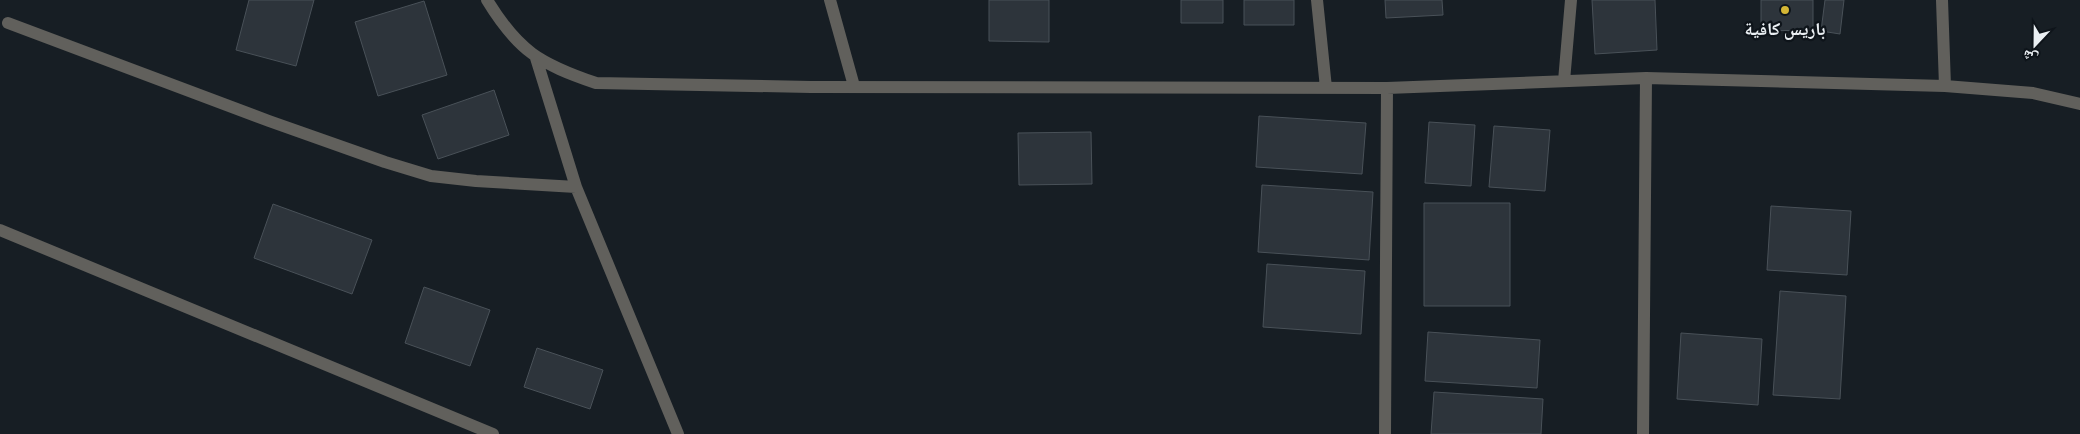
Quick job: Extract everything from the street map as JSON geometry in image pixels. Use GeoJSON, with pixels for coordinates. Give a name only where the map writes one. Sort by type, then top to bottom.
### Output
{"type":"FeatureCollection","features":[{"type":"Feature","properties":{"kind":"street"},"geometry":{"type":"LineString","coordinates":[[487,0],[507,32],[536,58],[562,71],[596,82],[854,86],[1387,88],[1646,78],[1945,86],[2033,93],[2080,104]]}},
{"type":"Feature","properties":{"kind":"street"},"geometry":{"type":"LineString","coordinates":[[830,0],[854,86]]}},
{"type":"Feature","properties":{"kind":"street"},"geometry":{"type":"LineString","coordinates":[[1317,0],[1326,88]]}},
{"type":"Feature","properties":{"kind":"street"},"geometry":{"type":"LineString","coordinates":[[1564,81],[1571,0]]}},
{"type":"Feature","properties":{"kind":"street"},"geometry":{"type":"LineString","coordinates":[[1942,0],[1945,86]]}},
{"type":"Feature","properties":{"kind":"street"},"geometry":{"type":"LineString","coordinates":[[8,22],[269,121],[385,162],[431,176],[476,181],[576,187]]}},
{"type":"Feature","properties":{"kind":"street"},"geometry":{"type":"LineString","coordinates":[[536,58],[576,187],[678,434]]}},
{"type":"Feature","properties":{"kind":"street"},"geometry":{"type":"LineString","coordinates":[[1643,434],[1646,78]]}},
{"type":"Feature","properties":{"kind":"street"},"geometry":{"type":"LineString","coordinates":[[1385,434],[1387,88]]}},
{"type":"Feature","properties":{"kind":"street"},"geometry":{"type":"LineString","coordinates":[[0,230],[494,434]]}},
{"type":"Feature","properties":{"kind":"building"},"geometry":{"type":"Polygon","coordinates":[[[249,0],[314,0],[296,66],[236,50],[249,0]]]}},
{"type":"Feature","properties":{"kind":"building"},"geometry":{"type":"Polygon","coordinates":[[[989,0],[1049,0],[1049,42],[989,41],[989,0]]]}},
{"type":"Feature","properties":{"kind":"building"},"geometry":{"type":"Polygon","coordinates":[[[1181,0],[1223,0],[1223,23],[1181,23],[1181,0]]]}},
{"type":"Feature","properties":{"kind":"building"},"geometry":{"type":"Polygon","coordinates":[[[1244,0],[1294,0],[1294,25],[1244,25],[1244,0]]]}},
{"type":"Feature","properties":{"kind":"building"},"geometry":{"type":"Polygon","coordinates":[[[1385,0],[1442,0],[1443,15],[1386,18],[1385,0]]]}},
{"type":"Feature","properties":{"kind":"building"},"geometry":{"type":"Polygon","coordinates":[[[1592,0],[1655,0],[1657,50],[1595,54],[1592,0]]]}},
{"type":"Feature","properties":{"kind":"building"},"geometry":{"type":"Polygon","coordinates":[[[1761,0],[1813,0],[1813,30],[1761,31],[1761,0]]]}},
{"type":"Feature","properties":{"kind":"building"},"geometry":{"type":"Polygon","coordinates":[[[1825,0],[1844,0],[1840,34],[1821,31],[1825,0]]]}},
{"type":"Feature","properties":{"kind":"building"},"geometry":{"type":"Polygon","coordinates":[[[424,1],[447,75],[378,96],[355,22],[424,1]]]}},
{"type":"Feature","properties":{"kind":"building"},"geometry":{"type":"Polygon","coordinates":[[[494,90],[509,135],[438,159],[422,115],[494,90]]]}},
{"type":"Feature","properties":{"kind":"building"},"geometry":{"type":"Polygon","coordinates":[[[1259,116],[1366,123],[1362,174],[1256,167],[1259,116]]]}},
{"type":"Feature","properties":{"kind":"building"},"geometry":{"type":"Polygon","coordinates":[[[1429,122],[1475,125],[1471,186],[1425,183],[1429,122]]]}},
{"type":"Feature","properties":{"kind":"building"},"geometry":{"type":"Polygon","coordinates":[[[1494,126],[1550,130],[1545,191],[1489,187],[1494,126]]]}},
{"type":"Feature","properties":{"kind":"building"},"geometry":{"type":"Polygon","coordinates":[[[1091,132],[1092,184],[1019,185],[1018,133],[1091,132]]]}},
{"type":"Feature","properties":{"kind":"building"},"geometry":{"type":"Polygon","coordinates":[[[1262,185],[1373,192],[1369,260],[1258,252],[1262,185]]]}},
{"type":"Feature","properties":{"kind":"building"},"geometry":{"type":"Polygon","coordinates":[[[1424,203],[1510,203],[1510,306],[1424,306],[1424,203]]]}},
{"type":"Feature","properties":{"kind":"building"},"geometry":{"type":"Polygon","coordinates":[[[273,204],[372,240],[352,294],[254,258],[273,204]]]}},
{"type":"Feature","properties":{"kind":"building"},"geometry":{"type":"Polygon","coordinates":[[[1771,206],[1851,211],[1847,275],[1767,270],[1771,206]]]}},
{"type":"Feature","properties":{"kind":"building"},"geometry":{"type":"Polygon","coordinates":[[[1267,264],[1365,271],[1361,334],[1263,327],[1267,264]]]}},
{"type":"Feature","properties":{"kind":"building"},"geometry":{"type":"Polygon","coordinates":[[[424,287],[490,310],[470,366],[405,343],[424,287]]]}},
{"type":"Feature","properties":{"kind":"building"},"geometry":{"type":"Polygon","coordinates":[[[1780,291],[1846,296],[1840,399],[1773,395],[1780,291]]]}},
{"type":"Feature","properties":{"kind":"building"},"geometry":{"type":"Polygon","coordinates":[[[1428,332],[1540,340],[1537,388],[1425,381],[1428,332]]]}},
{"type":"Feature","properties":{"kind":"building"},"geometry":{"type":"Polygon","coordinates":[[[1681,333],[1762,339],[1758,405],[1677,399],[1681,333]]]}},
{"type":"Feature","properties":{"kind":"building"},"geometry":{"type":"Polygon","coordinates":[[[537,348],[603,370],[590,409],[524,387],[537,348]]]}},
{"type":"Feature","properties":{"kind":"building"},"geometry":{"type":"Polygon","coordinates":[[[1434,392],[1543,399],[1541,434],[1431,434],[1434,392]]]}},
{"type":"Feature","properties":{"kind":"place","name":"باريس كافية"},"geometry":{"type":"Point","coordinates":[1785,10]}}]}
